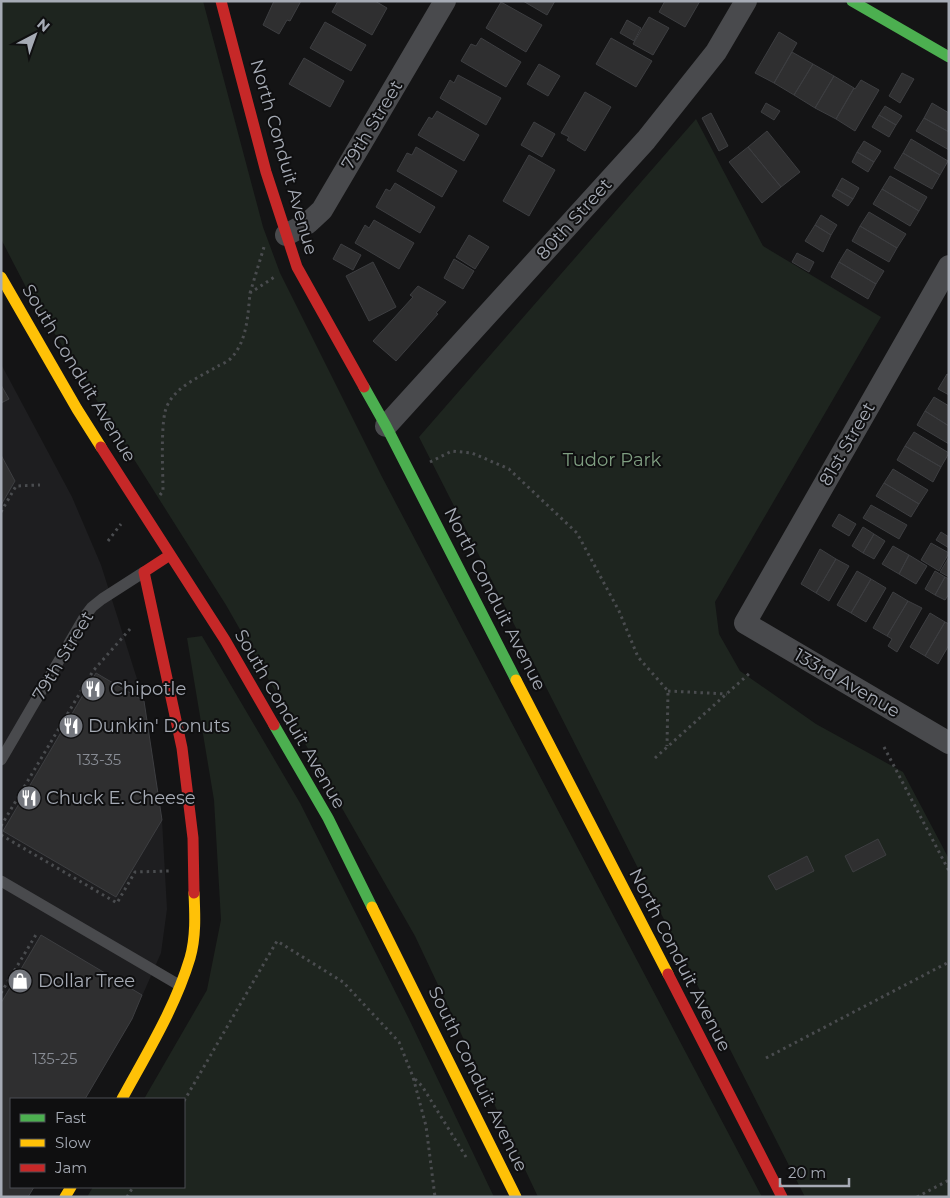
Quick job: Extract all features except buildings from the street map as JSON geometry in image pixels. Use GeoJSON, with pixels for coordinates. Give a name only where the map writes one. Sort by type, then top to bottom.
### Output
{"type":"FeatureCollection","features":[{"type":"Feature","properties":{"kind":"main road","name":"North Conduit Avenue"},"geometry":{"type":"LineString","coordinates":[[221,1],[266,172],[297,266],[386,426],[782,1197]]}},
{"type":"Feature","properties":{"kind":"main road"},"geometry":{"type":"LineString","coordinates":[[852,1],[949,57]]}},
{"type":"Feature","properties":{"kind":"main road","name":"South Conduit Avenue"},"geometry":{"type":"LineString","coordinates":[[1,277],[78,409],[225,640],[328,818],[516,1197]]}},
{"type":"Feature","properties":{"kind":"main road"},"geometry":{"type":"LineString","coordinates":[[123,1098],[166,1020],[190,957],[195,926],[193,838],[182,748],[144,572],[170,555]]}},
{"type":"Feature","properties":{"kind":"street","name":"79th Street"},"geometry":{"type":"LineString","coordinates":[[286,235],[308,223],[322,210],[445,1]]}},
{"type":"Feature","properties":{"kind":"street","name":"80th Street"},"geometry":{"type":"LineString","coordinates":[[386,426],[646,140],[716,52],[746,1]]}},
{"type":"Feature","properties":{"kind":"street","name":"81st Street"},"geometry":{"type":"LineString","coordinates":[[745,623],[949,266]]}},
{"type":"Feature","properties":{"kind":"street","name":"133rd Avenue"},"geometry":{"type":"LineString","coordinates":[[745,623],[949,742]]}},
{"type":"Feature","properties":{"kind":"lane","name":"79th Street"},"geometry":{"type":"LineString","coordinates":[[1,760],[85,616],[92,607],[144,572]]}},
{"type":"Feature","properties":{"kind":"lane"},"geometry":{"type":"LineString","coordinates":[[1,881],[180,986]]}},
{"type":"Feature","properties":{"kind":"path"},"geometry":{"type":"LineString","coordinates":[[158,498],[163,491],[164,419],[166,407],[173,397],[186,385],[231,359],[238,348],[246,329],[250,293],[264,246]]}},
{"type":"Feature","properties":{"kind":"path"},"geometry":{"type":"LineString","coordinates":[[250,293],[280,273]]}},
{"type":"Feature","properties":{"kind":"path"},"geometry":{"type":"LineString","coordinates":[[425,464],[452,451],[472,453],[509,469],[577,533],[619,611],[638,657],[668,691],[667,746]]}},
{"type":"Feature","properties":{"kind":"path"},"geometry":{"type":"LineString","coordinates":[[1,512],[16,486],[40,485]]}},
{"type":"Feature","properties":{"kind":"path"},"geometry":{"type":"LineString","coordinates":[[108,541],[125,520]]}},
{"type":"Feature","properties":{"kind":"path"},"geometry":{"type":"LineString","coordinates":[[1,826],[93,671],[130,629]]}},
{"type":"Feature","properties":{"kind":"path"},"geometry":{"type":"LineString","coordinates":[[655,758],[751,672]]}},
{"type":"Feature","properties":{"kind":"path"},"geometry":{"type":"LineString","coordinates":[[668,691],[727,694]]}},
{"type":"Feature","properties":{"kind":"path"},"geometry":{"type":"LineString","coordinates":[[884,747],[949,871]]}},
{"type":"Feature","properties":{"kind":"path"},"geometry":{"type":"LineString","coordinates":[[1,835],[117,903],[135,872],[173,871]]}},
{"type":"Feature","properties":{"kind":"path"},"geometry":{"type":"LineString","coordinates":[[944,862],[949,860]]}},
{"type":"Feature","properties":{"kind":"path"},"geometry":{"type":"LineString","coordinates":[[1,993],[36,933]]}},
{"type":"Feature","properties":{"kind":"path"},"geometry":{"type":"LineString","coordinates":[[185,1099],[277,941],[343,982],[399,1042],[413,1077],[426,1126],[435,1197]]}},
{"type":"Feature","properties":{"kind":"path"},"geometry":{"type":"LineString","coordinates":[[766,1058],[949,962]]}},
{"type":"Feature","properties":{"kind":"path"},"geometry":{"type":"LineString","coordinates":[[413,1077],[422,1086],[467,1159]]}},
{"type":"Feature","properties":{"kind":"path"},"geometry":{"type":"LineString","coordinates":[[917,1197],[949,1180]]}},
{"type":"Feature","properties":{"kind":"shaded area"},"geometry":{"type":"Polygon","coordinates":[[[1,364],[72,497],[101,565],[144,701],[162,820],[167,909],[161,953],[132,1019],[86,1098],[10,1098],[10,1188],[33,1188],[28,1197],[1,1197],[1,364]]]}},
{"type":"Feature","properties":{"kind":"green space"},"geometry":{"type":"Polygon","coordinates":[[[1,1],[203,1],[263,227],[280,273],[381,475],[762,1197],[538,1197],[415,936],[226,605],[29,293],[1,239],[1,1]]]}},
{"type":"Feature","properties":{"kind":"green space","name":"Tudor Park"},"geometry":{"type":"Polygon","coordinates":[[[696,119],[763,246],[881,317],[715,602],[719,634],[740,671],[816,724],[903,772],[949,859],[949,1197],[805,1197],[419,437],[696,119]]]}},
{"type":"Feature","properties":{"kind":"green space"},"geometry":{"type":"Polygon","coordinates":[[[202,636],[300,803],[409,1019],[494,1197],[87,1197],[92,1188],[185,1188],[185,1098],[145,1098],[207,990],[221,920],[214,800],[187,638],[202,636]]]}},
{"type":"Feature","properties":{"kind":"traffic: fast"},"geometry":{"type":"LineString","coordinates":[[852,1],[949,57]]}},
{"type":"Feature","properties":{"kind":"traffic: fast"},"geometry":{"type":"LineString","coordinates":[[364,387],[386,426],[516,680]]}},
{"type":"Feature","properties":{"kind":"traffic: fast"},"geometry":{"type":"LineString","coordinates":[[274,725],[328,818],[372,907]]}},
{"type":"Feature","properties":{"kind":"traffic: slow"},"geometry":{"type":"LineString","coordinates":[[1,277],[101,447]]}},
{"type":"Feature","properties":{"kind":"traffic: slow"},"geometry":{"type":"LineString","coordinates":[[516,680],[668,974]]}},
{"type":"Feature","properties":{"kind":"traffic: slow"},"geometry":{"type":"LineString","coordinates":[[123,1098],[160,1030],[184,977],[190,958],[194,934],[194,893]]}},
{"type":"Feature","properties":{"kind":"traffic: slow"},"geometry":{"type":"LineString","coordinates":[[372,907],[516,1197]]}},
{"type":"Feature","properties":{"kind":"traffic: slow"},"geometry":{"type":"LineString","coordinates":[[65,1197],[70,1188]]}},
{"type":"Feature","properties":{"kind":"traffic: jam"},"geometry":{"type":"LineString","coordinates":[[221,1],[266,172],[297,267],[364,387]]}},
{"type":"Feature","properties":{"kind":"traffic: jam"},"geometry":{"type":"LineString","coordinates":[[101,447],[225,640],[274,725]]}},
{"type":"Feature","properties":{"kind":"traffic: jam"},"geometry":{"type":"LineString","coordinates":[[170,555],[144,572],[182,748],[193,838],[194,893]]}},
{"type":"Feature","properties":{"kind":"traffic: jam"},"geometry":{"type":"LineString","coordinates":[[668,974],[782,1197]]}},
{"type":"Feature","properties":{"kind":"place","name":"Chipotle"},"geometry":{"type":"Point","coordinates":[93,689]}},
{"type":"Feature","properties":{"kind":"place","name":"Dunkin' Donuts"},"geometry":{"type":"Point","coordinates":[71,726]}},
{"type":"Feature","properties":{"kind":"place","name":"Chuck E. Cheese"},"geometry":{"type":"Point","coordinates":[29,798]}},
{"type":"Feature","properties":{"kind":"place","name":"Dollar Tree"},"geometry":{"type":"Point","coordinates":[20,981]}}]}
